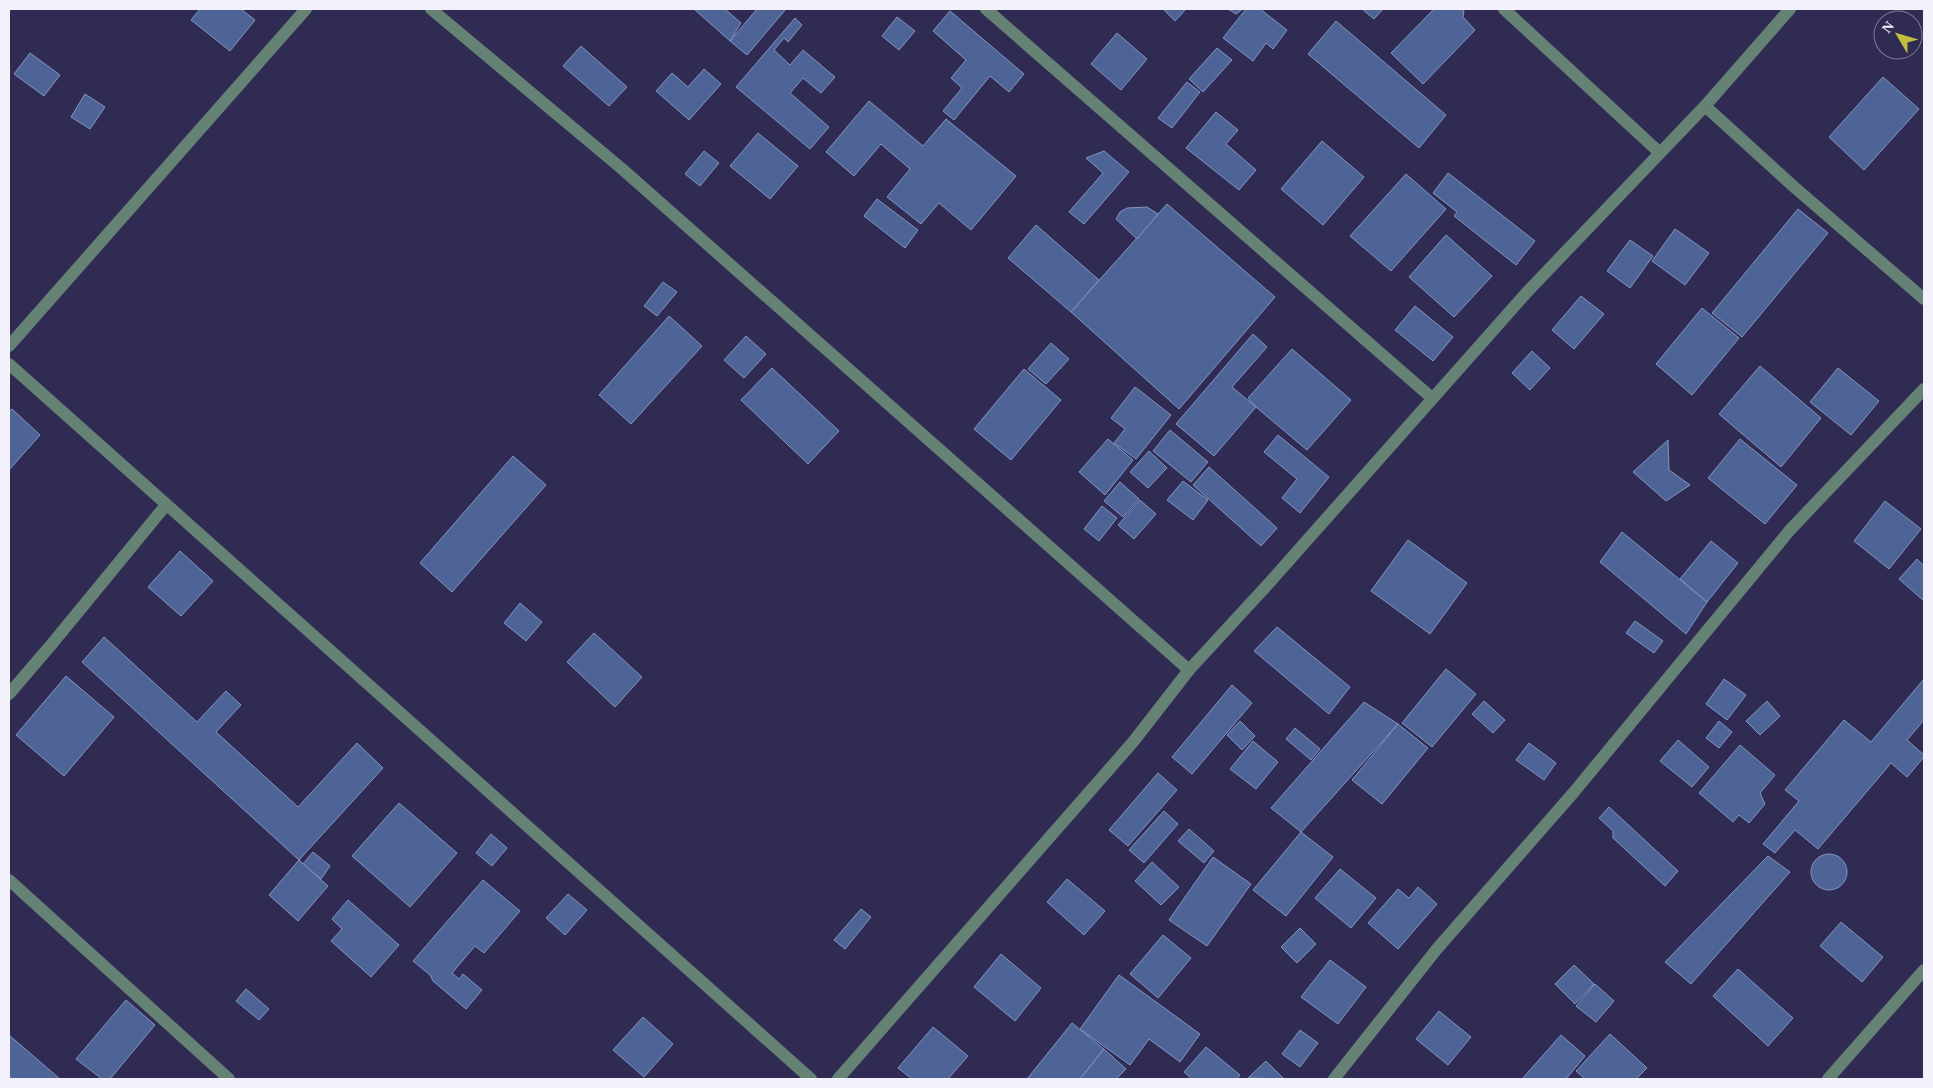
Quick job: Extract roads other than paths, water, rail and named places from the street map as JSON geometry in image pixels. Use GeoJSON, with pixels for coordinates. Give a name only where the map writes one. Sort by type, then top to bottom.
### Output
{"type":"FeatureCollection","features":[{"type":"Feature","properties":{"kind":"street"},"geometry":{"type":"LineString","coordinates":[[9,346],[306,9]]}},
{"type":"Feature","properties":{"kind":"street"},"geometry":{"type":"LineString","coordinates":[[431,9],[621,168],[1189,670]]}},
{"type":"Feature","properties":{"kind":"street"},"geometry":{"type":"LineString","coordinates":[[986,9],[1432,398]]}},
{"type":"Feature","properties":{"kind":"street"},"geometry":{"type":"LineString","coordinates":[[1504,9],[1660,153]]}},
{"type":"Feature","properties":{"kind":"street"},"geometry":{"type":"LineString","coordinates":[[838,1079],[1132,742],[1189,670],[1283,568],[1528,291],[1705,106],[1790,9]]}},
{"type":"Feature","properties":{"kind":"street"},"geometry":{"type":"LineString","coordinates":[[1705,106],[1793,186],[1924,299]]}},
{"type":"Feature","properties":{"kind":"street"},"geometry":{"type":"LineString","coordinates":[[9,364],[810,1079]]}},
{"type":"Feature","properties":{"kind":"street"},"geometry":{"type":"LineString","coordinates":[[1334,1079],[1436,950],[1574,792],[1790,530],[1924,389]]}},
{"type":"Feature","properties":{"kind":"street"},"geometry":{"type":"LineString","coordinates":[[9,694],[51,646],[166,505]]}},
{"type":"Feature","properties":{"kind":"street"},"geometry":{"type":"LineString","coordinates":[[9,880],[229,1079]]}},
{"type":"Feature","properties":{"kind":"street"},"geometry":{"type":"LineString","coordinates":[[1828,1079],[1924,970]]}}]}
